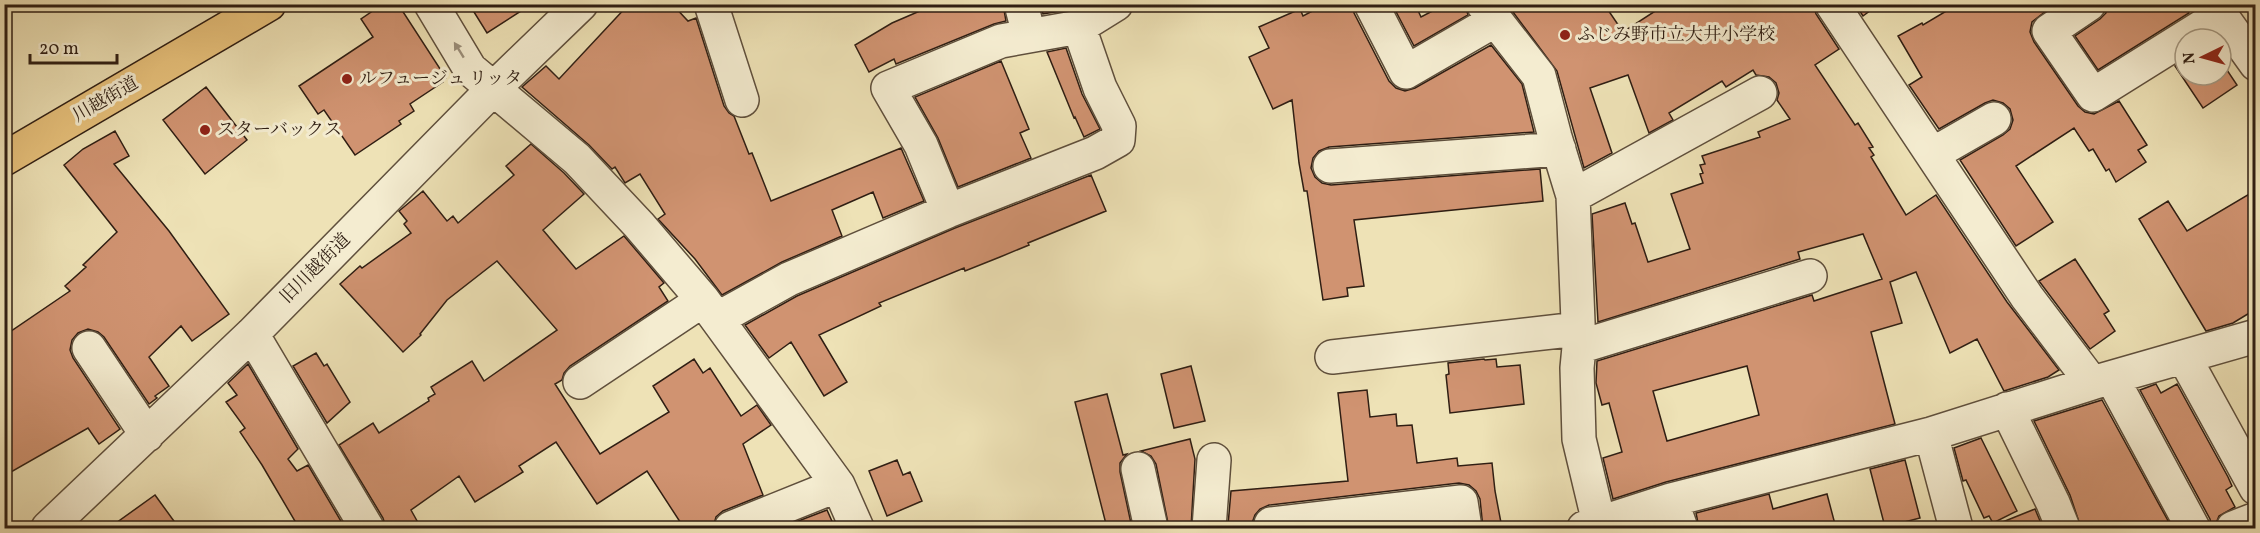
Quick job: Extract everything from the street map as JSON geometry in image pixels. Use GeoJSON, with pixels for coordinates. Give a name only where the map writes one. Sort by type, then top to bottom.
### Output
{"type":"FeatureCollection","features":[{"type":"Feature","properties":{"kind":"highway","name":"川越街道"},"geometry":{"type":"LineString","coordinates":[[4,159],[269,4]]}},
{"type":"Feature","properties":{"kind":"street"},"geometry":{"type":"LineString","coordinates":[[431,4],[470,69],[577,159],[639,225],[710,310],[838,485],[857,528]]}},
{"type":"Feature","properties":{"kind":"street","name":"旧川越街道"},"geometry":{"type":"LineString","coordinates":[[48,528],[252,334],[494,88],[581,4]]}},
{"type":"Feature","properties":{"kind":"street"},"geometry":{"type":"LineString","coordinates":[[711,4],[742,100]]}},
{"type":"Feature","properties":{"kind":"street"},"geometry":{"type":"LineString","coordinates":[[948,211],[921,145],[888,88],[1001,41],[1025,20],[1079,27],[1116,4]]}},
{"type":"Feature","properties":{"kind":"street"},"geometry":{"type":"LineString","coordinates":[[1371,4],[1406,72],[1489,13],[1539,76],[1574,196],[1579,338],[1577,368],[1579,439],[1591,526],[1676,514],[2102,380],[2256,336]]}},
{"type":"Feature","properties":{"kind":"street"},"geometry":{"type":"LineString","coordinates":[[1832,4],[1934,154],[2027,297],[2102,380],[2193,528]]}},
{"type":"Feature","properties":{"kind":"street"},"geometry":{"type":"LineString","coordinates":[[2089,4],[2049,31],[2093,95],[2217,10],[2256,64]]}},
{"type":"Feature","properties":{"kind":"street"},"geometry":{"type":"LineString","coordinates":[[580,382],[710,310],[948,211],[1095,153],[1118,140],[1119,126],[1100,88],[1079,27]]}},
{"type":"Feature","properties":{"kind":"street"},"geometry":{"type":"LineString","coordinates":[[1574,196],[1760,93]]}},
{"type":"Feature","properties":{"kind":"street"},"geometry":{"type":"LineString","coordinates":[[1934,154],[1994,119]]}},
{"type":"Feature","properties":{"kind":"street"},"geometry":{"type":"LineString","coordinates":[[1330,166],[1559,149]]}},
{"type":"Feature","properties":{"kind":"street"},"geometry":{"type":"LineString","coordinates":[[1332,357],[1579,338],[1810,276]]}},
{"type":"Feature","properties":{"kind":"street"},"geometry":{"type":"LineString","coordinates":[[252,334],[367,528]]}},
{"type":"Feature","properties":{"kind":"street"},"geometry":{"type":"LineString","coordinates":[[89,348],[147,435]]}},
{"type":"Feature","properties":{"kind":"street"},"geometry":{"type":"LineString","coordinates":[[2184,357],[2256,488]]}},
{"type":"Feature","properties":{"kind":"street"},"geometry":{"type":"LineString","coordinates":[[2007,410],[2063,528]]}},
{"type":"Feature","properties":{"kind":"street"},"geometry":{"type":"LineString","coordinates":[[1931,434],[1956,528]]}},
{"type":"Feature","properties":{"kind":"street"},"geometry":{"type":"LineString","coordinates":[[1209,528],[1214,460]]}},
{"type":"Feature","properties":{"kind":"street"},"geometry":{"type":"LineString","coordinates":[[1138,469],[1151,528]]}},
{"type":"Feature","properties":{"kind":"street"},"geometry":{"type":"LineString","coordinates":[[731,528],[838,485]]}},
{"type":"Feature","properties":{"kind":"street"},"geometry":{"type":"LineString","coordinates":[[1271,528],[1271,524],[1461,502],[1464,528]]}},
{"type":"Feature","properties":{"kind":"street"},"geometry":{"type":"LineString","coordinates":[[2233,528],[2256,519]]}},
{"type":"Feature","properties":{"kind":"building"},"geometry":{"type":"Polygon","coordinates":[[[383,4],[398,4],[446,78],[410,104],[414,111],[399,121],[401,124],[355,155],[324,110],[318,114],[299,86],[373,37],[361,19],[383,4]]]}},
{"type":"Feature","properties":{"kind":"building"},"geometry":{"type":"Polygon","coordinates":[[[469,4],[532,4],[487,33],[469,4]]]}},
{"type":"Feature","properties":{"kind":"building"},"geometry":{"type":"Polygon","coordinates":[[[629,4],[672,4],[688,21],[696,18],[724,106],[734,116],[771,201],[901,148],[924,201],[883,218],[873,192],[832,210],[842,236],[782,262],[722,295],[695,259],[658,219],[665,214],[640,174],[625,183],[615,167],[612,169],[589,145],[522,87],[546,66],[559,79],[629,4]]]}},
{"type":"Feature","properties":{"kind":"building"},"geometry":{"type":"Polygon","coordinates":[[[936,4],[1003,4],[1006,21],[896,64],[894,59],[869,72],[855,45],[892,23],[936,4]]]}},
{"type":"Feature","properties":{"kind":"building"},"geometry":{"type":"Polygon","coordinates":[[[1040,4],[1067,4],[1068,10],[1043,14],[1040,4]]]}},
{"type":"Feature","properties":{"kind":"building"},"geometry":{"type":"Polygon","coordinates":[[[1326,4],[1353,4],[1354,13],[1389,81],[1396,88],[1405,91],[1415,88],[1491,45],[1522,84],[1534,132],[1329,147],[1319,151],[1313,158],[1311,168],[1315,177],[1322,183],[1331,185],[1540,169],[1543,201],[1354,220],[1364,286],[1347,288],[1348,296],[1323,300],[1307,191],[1304,191],[1299,163],[1292,100],[1273,109],[1249,57],[1269,48],[1259,27],[1300,9],[1303,16],[1326,4]]]}},
{"type":"Feature","properties":{"kind":"building"},"geometry":{"type":"Polygon","coordinates":[[[1392,4],[1415,4],[1421,17],[1446,4],[1465,4],[1468,15],[1414,46],[1392,4]]]}},
{"type":"Feature","properties":{"kind":"building"},"geometry":{"type":"Polygon","coordinates":[[[1507,4],[1604,4],[1623,32],[1666,4],[1813,4],[1816,14],[1839,49],[1815,65],[1855,125],[1858,123],[1873,147],[1869,148],[1874,155],[1871,157],[1906,215],[1936,195],[2007,302],[2059,370],[2048,377],[2004,391],[1977,339],[1950,353],[1916,272],[1890,282],[1902,323],[1871,332],[1895,424],[1666,482],[1613,499],[1603,458],[1622,452],[1609,403],[1602,405],[1596,383],[1597,361],[1812,295],[1814,301],[1882,279],[1863,234],[1798,252],[1800,259],[1598,322],[1592,214],[1625,203],[1632,224],[1635,223],[1648,262],[1690,249],[1671,194],[1703,183],[1700,165],[1705,164],[1702,156],[1760,137],[1758,132],[1790,119],[1777,100],[1779,93],[1776,83],[1769,77],[1756,75],[1753,70],[1726,87],[1722,81],[1669,113],[1673,120],[1649,133],[1628,75],[1590,88],[1612,153],[1584,168],[1557,71],[1507,4]],[[1747,366],[1653,391],[1667,441],[1759,415],[1747,366]]]}},
{"type":"Feature","properties":{"kind":"building"},"geometry":{"type":"Polygon","coordinates":[[[1855,4],[1879,4],[1863,16],[1855,4]]]}},
{"type":"Feature","properties":{"kind":"building"},"geometry":{"type":"Polygon","coordinates":[[[1958,4],[2055,4],[2032,22],[2030,32],[2034,42],[2078,106],[2085,112],[2094,114],[2119,101],[2147,145],[2138,150],[2146,162],[2116,182],[2109,169],[2106,171],[2093,149],[2089,151],[2074,128],[2016,166],[2053,222],[2016,246],[1960,160],[2010,129],[2013,120],[2010,109],[2003,103],[1993,100],[1939,129],[1909,85],[1922,77],[1898,36],[1922,23],[1923,25],[1958,4]]]}},
{"type":"Feature","properties":{"kind":"building"},"geometry":{"type":"Polygon","coordinates":[[[2107,4],[2184,4],[2189,13],[2098,70],[2075,36],[2106,13],[2107,4]]]}},
{"type":"Feature","properties":{"kind":"building"},"geometry":{"type":"Polygon","coordinates":[[[1066,48],[1082,94],[1100,129],[1084,137],[1047,52],[1066,48]]]}},
{"type":"Feature","properties":{"kind":"building"},"geometry":{"type":"Polygon","coordinates":[[[1001,61],[1029,129],[1020,133],[1031,158],[958,187],[938,138],[915,97],[1001,61]]]}},
{"type":"Feature","properties":{"kind":"building"},"geometry":{"type":"Polygon","coordinates":[[[2233,79],[2237,85],[2203,108],[2189,87],[2233,87],[2233,79]]]}},
{"type":"Feature","properties":{"kind":"building","name":"スターバックス"},"geometry":{"type":"Polygon","coordinates":[[[206,87],[247,140],[205,174],[163,120],[206,87]]]}},
{"type":"Feature","properties":{"kind":"building"},"geometry":{"type":"Polygon","coordinates":[[[115,131],[129,156],[114,164],[169,231],[229,314],[192,341],[181,326],[149,357],[169,386],[155,396],[157,398],[149,404],[104,337],[88,329],[78,333],[72,340],[70,350],[73,358],[120,429],[99,444],[88,428],[4,476],[4,336],[70,291],[65,286],[86,267],[83,265],[117,232],[64,165],[83,149],[115,131]]]}},
{"type":"Feature","properties":{"kind":"building"},"geometry":{"type":"Polygon","coordinates":[[[531,144],[584,194],[543,230],[576,269],[624,236],[664,283],[659,287],[668,301],[570,366],[562,380],[555,384],[600,454],[669,412],[653,386],[694,359],[703,373],[710,368],[741,416],[757,405],[771,425],[743,444],[763,495],[723,511],[716,517],[713,528],[684,528],[647,471],[597,504],[556,442],[519,466],[523,472],[475,502],[459,476],[411,510],[421,528],[386,528],[383,518],[339,445],[373,423],[379,433],[429,401],[428,398],[435,394],[431,387],[472,361],[484,381],[557,330],[497,261],[447,300],[421,335],[403,352],[340,284],[360,266],[362,268],[411,233],[404,224],[407,221],[399,211],[423,191],[447,221],[453,216],[458,223],[514,175],[506,166],[531,144]]]}},
{"type":"Feature","properties":{"kind":"building"},"geometry":{"type":"Polygon","coordinates":[[[1091,175],[1106,211],[1000,257],[965,271],[964,268],[879,303],[881,306],[819,335],[847,382],[824,396],[791,342],[769,358],[745,325],[797,296],[955,228],[1091,175]]]}},
{"type":"Feature","properties":{"kind":"building"},"geometry":{"type":"Polygon","coordinates":[[[2256,190],[2256,309],[2233,323],[2206,331],[2139,219],[2168,201],[2187,231],[2256,190]]]}},
{"type":"Feature","properties":{"kind":"building"},"geometry":{"type":"Polygon","coordinates":[[[2075,259],[2109,311],[2104,314],[2115,331],[2090,349],[2039,281],[2075,259]]]}},
{"type":"Feature","properties":{"kind":"building"},"geometry":{"type":"Polygon","coordinates":[[[316,353],[324,366],[327,364],[350,402],[327,423],[293,366],[316,353]]]}},
{"type":"Feature","properties":{"kind":"building"},"geometry":{"type":"Polygon","coordinates":[[[1496,359],[1497,367],[1520,365],[1524,404],[1450,413],[1446,375],[1449,374],[1448,363],[1496,359]]]}},
{"type":"Feature","properties":{"kind":"building"},"geometry":{"type":"Polygon","coordinates":[[[248,364],[298,449],[288,459],[297,471],[308,465],[345,528],[299,528],[240,432],[245,428],[226,402],[237,395],[228,383],[248,364]]]}},
{"type":"Feature","properties":{"kind":"building"},"geometry":{"type":"Polygon","coordinates":[[[1191,366],[1205,421],[1174,428],[1161,374],[1191,366]]]}},
{"type":"Feature","properties":{"kind":"building"},"geometry":{"type":"Polygon","coordinates":[[[2156,384],[2161,393],[2177,384],[2232,486],[2226,490],[2235,507],[2219,516],[2214,528],[2140,390],[2156,384]]]}},
{"type":"Feature","properties":{"kind":"building"},"geometry":{"type":"Polygon","coordinates":[[[1367,390],[1370,417],[1396,414],[1397,426],[1412,425],[1417,463],[1457,458],[1458,466],[1492,463],[1502,528],[1483,528],[1480,499],[1476,491],[1469,485],[1459,483],[1269,505],[1260,509],[1252,523],[1228,525],[1231,491],[1348,481],[1338,393],[1367,390]]]}},
{"type":"Feature","properties":{"kind":"building"},"geometry":{"type":"Polygon","coordinates":[[[1107,394],[1123,455],[1127,454],[1120,463],[1120,472],[1132,528],[1107,528],[1075,402],[1107,394]]]}},
{"type":"Feature","properties":{"kind":"building"},"geometry":{"type":"Polygon","coordinates":[[[2102,400],[2172,528],[2081,528],[2070,495],[2034,421],[2102,400]]]}},
{"type":"Feature","properties":{"kind":"building"},"geometry":{"type":"Polygon","coordinates":[[[1981,438],[2017,511],[1993,523],[1989,516],[1984,518],[1966,480],[1963,481],[1954,448],[1981,438]]]}},
{"type":"Feature","properties":{"kind":"building"},"geometry":{"type":"Polygon","coordinates":[[[1190,439],[1195,459],[1191,528],[1169,528],[1156,464],[1151,456],[1141,451],[1190,439]]]}},
{"type":"Feature","properties":{"kind":"building"},"geometry":{"type":"Polygon","coordinates":[[[897,460],[903,475],[910,472],[922,501],[887,516],[869,471],[897,460]]]}},
{"type":"Feature","properties":{"kind":"building"},"geometry":{"type":"Polygon","coordinates":[[[1905,460],[1920,518],[1885,527],[1870,469],[1905,460]]]}},
{"type":"Feature","properties":{"kind":"building"},"geometry":{"type":"Polygon","coordinates":[[[1769,494],[1773,509],[1827,494],[1836,528],[1699,528],[1696,513],[1769,494]]]}},
{"type":"Feature","properties":{"kind":"building"},"geometry":{"type":"Polygon","coordinates":[[[155,495],[179,528],[109,528],[155,495]]]}},
{"type":"Feature","properties":{"kind":"building"},"geometry":{"type":"Polygon","coordinates":[[[2035,509],[2043,528],[1990,528],[1990,527],[2035,509]]]}},
{"type":"Feature","properties":{"kind":"building"},"geometry":{"type":"Polygon","coordinates":[[[827,510],[835,528],[780,528],[827,510]]]}},
{"type":"Feature","properties":{"kind":"building"},"geometry":{"type":"Polygon","coordinates":[[[1445,523],[1446,528],[1395,528],[1445,523]]]}},
{"type":"Feature","properties":{"kind":"place","name":"ふじみ野市立大井小学校"},"geometry":{"type":"Point","coordinates":[1565,35]}},
{"type":"Feature","properties":{"kind":"place","name":"ルフュージュ リッタ"},"geometry":{"type":"Point","coordinates":[347,79]}},
{"type":"Feature","properties":{"kind":"place","name":"スターバックス"},"geometry":{"type":"Point","coordinates":[205,130]}}]}
